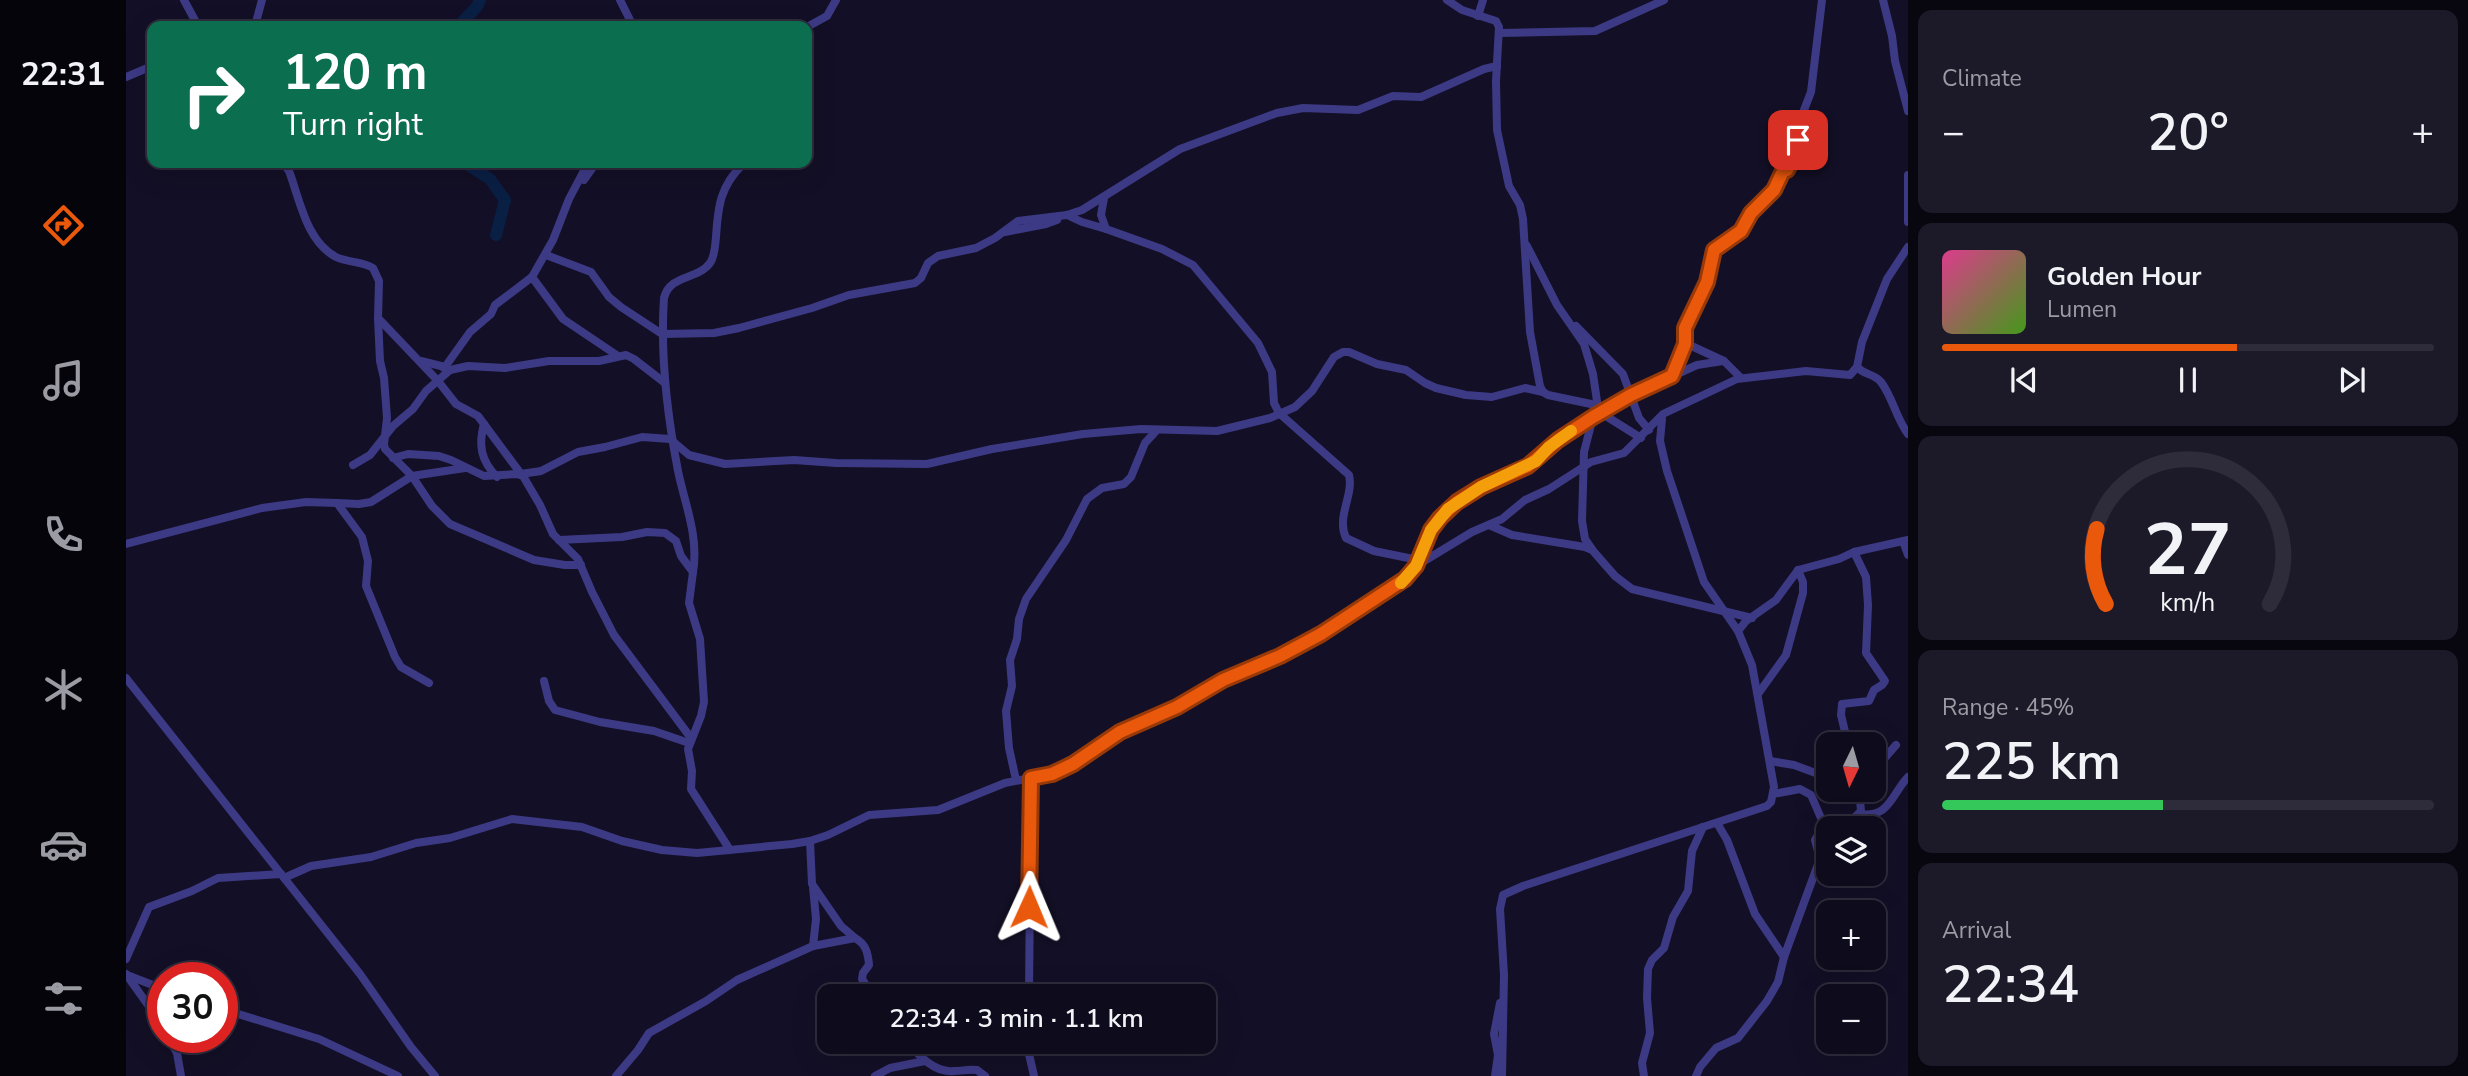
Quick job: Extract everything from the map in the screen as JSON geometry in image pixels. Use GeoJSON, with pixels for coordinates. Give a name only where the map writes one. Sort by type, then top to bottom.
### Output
{"type":"FeatureCollection","features":[{"type":"Feature","properties":{"kind":"street"},"geometry":{"type":"LineString","coordinates":[[184,0],[195,21]]}},
{"type":"Feature","properties":{"kind":"street"},"geometry":{"type":"LineString","coordinates":[[256,21],[262,0]]}},
{"type":"Feature","properties":{"kind":"street"},"geometry":{"type":"LineString","coordinates":[[620,0],[630,21]]}},
{"type":"Feature","properties":{"kind":"street"},"geometry":{"type":"LineString","coordinates":[[812,24],[827,16],[836,0]]}},
{"type":"Feature","properties":{"kind":"street"},"geometry":{"type":"LineString","coordinates":[[1447,0],[1462,10],[1496,21],[1499,33],[1497,130],[1508,186],[1520,205],[1530,332],[1537,379],[1543,393]]}},
{"type":"Feature","properties":{"kind":"street"},"geometry":{"type":"LineString","coordinates":[[1478,16],[1483,0]]}},
{"type":"Feature","properties":{"kind":"street"},"geometry":{"type":"LineString","coordinates":[[1499,33],[1595,31],[1664,0]]}},
{"type":"Feature","properties":{"kind":"street"},"geometry":{"type":"LineString","coordinates":[[1672,376],[1685,344],[1685,328],[1707,282],[1714,250],[1741,231],[1751,213],[1774,190],[1783,171],[1787,170],[1794,157],[1797,143],[1803,133],[1804,110],[1811,92],[1822,0]]}},
{"type":"Feature","properties":{"kind":"street"},"geometry":{"type":"LineString","coordinates":[[1883,0],[1908,111]]}},
{"type":"Feature","properties":{"kind":"street"},"geometry":{"type":"LineString","coordinates":[[546,255],[591,272],[609,297],[662,334],[714,333],[812,308],[849,295],[909,285],[921,278],[928,263],[938,256],[967,251],[1004,232],[1018,221],[1064,215],[1104,198],[1180,149],[1277,113],[1303,108],[1358,110],[1393,96],[1421,97],[1484,69],[1497,66]]}},
{"type":"Feature","properties":{"kind":"street"},"geometry":{"type":"LineString","coordinates":[[126,77],[147,68]]}},
{"type":"Feature","properties":{"kind":"street"},"geometry":{"type":"LineString","coordinates":[[287,168],[316,240],[339,259],[369,265],[377,273],[380,361],[387,418],[385,449],[412,476],[432,506],[450,524],[534,560],[581,565]]}},
{"type":"Feature","properties":{"kind":"street"},"geometry":{"type":"LineString","coordinates":[[354,465],[370,455],[413,409],[447,369],[470,332],[491,314],[495,305],[532,277],[546,255],[586,168]]}},
{"type":"Feature","properties":{"kind":"street"},"geometry":{"type":"LineString","coordinates":[[578,183],[586,178],[593,168]]}},
{"type":"Feature","properties":{"kind":"street"},"geometry":{"type":"LineString","coordinates":[[730,849],[691,789],[690,740],[704,702],[700,639],[689,603],[695,543],[679,474],[665,383],[662,334],[666,289],[680,279],[706,268],[713,260],[717,212],[725,186],[739,168]]}},
{"type":"Feature","properties":{"kind":"street"},"geometry":{"type":"LineString","coordinates":[[1908,176],[1908,222]]}},
{"type":"Feature","properties":{"kind":"street"},"geometry":{"type":"LineString","coordinates":[[1104,198],[1101,215],[1106,229]]}},
{"type":"Feature","properties":{"kind":"street"},"geometry":{"type":"LineString","coordinates":[[1064,215],[1162,249],[1193,265],[1258,343],[1272,372],[1274,403],[1279,413],[1349,475],[1343,525],[1346,538],[1374,551],[1417,563],[1502,519],[1525,500],[1549,489],[1583,466],[1624,453],[1663,414],[1741,378],[1806,371],[1850,375],[1857,367],[1859,351],[1887,279],[1908,247]]}},
{"type":"Feature","properties":{"kind":"street"},"geometry":{"type":"LineString","coordinates":[[1524,240],[1588,355],[1597,413],[1585,444],[1582,531],[1594,552],[1615,576],[1632,589],[1752,618]]}},
{"type":"Feature","properties":{"kind":"street"},"geometry":{"type":"LineString","coordinates":[[532,277],[563,319],[618,356]]}},
{"type":"Feature","properties":{"kind":"street"},"geometry":{"type":"LineString","coordinates":[[1563,314],[1623,374],[1639,418],[1649,430]]}},
{"type":"Feature","properties":{"kind":"street"},"geometry":{"type":"LineString","coordinates":[[378,318],[456,404],[472,412],[484,424],[521,474],[540,505],[553,534],[581,565],[614,635],[690,740]]}},
{"type":"Feature","properties":{"kind":"street"},"geometry":{"type":"LineString","coordinates":[[1685,344],[1724,361],[1741,378]]}},
{"type":"Feature","properties":{"kind":"street"},"geometry":{"type":"LineString","coordinates":[[393,458],[408,454],[439,456],[484,476],[497,477],[541,471],[578,452],[616,445],[633,438],[664,438],[674,442],[689,456],[726,464],[802,460],[927,464],[992,449],[1083,434],[1141,429],[1217,431],[1270,418],[1305,400],[1334,357],[1343,352],[1377,364],[1406,370],[1424,383],[1466,395],[1492,397],[1525,388],[1591,404],[1597,413],[1641,438]]}},
{"type":"Feature","properties":{"kind":"street"},"geometry":{"type":"LineString","coordinates":[[418,360],[447,369],[468,366],[505,368],[549,361],[599,361],[626,355],[665,383]]}},
{"type":"Feature","properties":{"kind":"street"},"geometry":{"type":"LineString","coordinates":[[126,959],[149,907],[218,878],[282,876],[311,866],[352,861],[416,843],[450,838],[512,819],[582,827],[622,841],[662,850],[697,853],[810,841],[843,829],[869,815],[938,810],[1016,780],[1052,774],[1073,764],[1120,732],[1196,698],[1223,680],[1307,642],[1400,583],[1417,563],[1431,530],[1448,509],[1481,487],[1536,461],[1558,440],[1597,413],[1697,365],[1724,361]]}},
{"type":"Feature","properties":{"kind":"street"},"geometry":{"type":"LineString","coordinates":[[1857,367],[1877,377],[1882,383],[1908,434]]}},
{"type":"Feature","properties":{"kind":"street"},"geometry":{"type":"LineString","coordinates":[[1502,1076],[1500,909],[1503,895],[1523,886],[1769,805],[1773,794],[1770,761],[1752,665],[1738,631],[1704,582],[1671,486],[1660,441],[1663,414]]}},
{"type":"Feature","properties":{"kind":"street"},"geometry":{"type":"LineString","coordinates":[[484,424],[480,439],[482,455],[486,465],[497,477]]}},
{"type":"Feature","properties":{"kind":"street"},"geometry":{"type":"LineString","coordinates":[[1016,780],[1009,748],[1006,711],[1012,686],[1010,660],[1026,599],[1066,540],[1087,499],[1102,488],[1124,484],[1131,477],[1145,443],[1156,431]]}},
{"type":"Feature","properties":{"kind":"street"},"geometry":{"type":"LineString","coordinates":[[126,544],[262,508],[306,502],[371,502],[412,476],[465,468]]}},
{"type":"Feature","properties":{"kind":"street"},"geometry":{"type":"LineString","coordinates":[[337,503],[362,537],[368,561],[366,586],[395,657],[401,667],[429,683]]}},
{"type":"Feature","properties":{"kind":"street"},"geometry":{"type":"LineString","coordinates":[[1489,525],[1512,536],[1585,547],[1594,552]]}},
{"type":"Feature","properties":{"kind":"street"},"geometry":{"type":"LineString","coordinates":[[559,540],[622,537],[647,532],[665,533],[676,541],[681,556],[693,572]]}},
{"type":"Feature","properties":{"kind":"street"},"geometry":{"type":"LineString","coordinates":[[1738,631],[1776,600],[1798,570],[1854,552],[1906,540],[1908,555]]}},
{"type":"Feature","properties":{"kind":"street"},"geometry":{"type":"LineString","coordinates":[[1845,732],[1840,715],[1842,705],[1870,701],[1874,690],[1885,681],[1866,653],[1866,577],[1854,552]]}},
{"type":"Feature","properties":{"kind":"street"},"geometry":{"type":"LineString","coordinates":[[1758,694],[1786,655],[1803,593],[1803,582],[1798,570]]}},
{"type":"Feature","properties":{"kind":"street"},"geometry":{"type":"LineString","coordinates":[[126,678],[360,974],[411,1047],[435,1076]]}},
{"type":"Feature","properties":{"kind":"street"},"geometry":{"type":"LineString","coordinates":[[544,681],[551,706],[555,710],[690,740]]}},
{"type":"Feature","properties":{"kind":"street"},"geometry":{"type":"LineString","coordinates":[[1886,756],[1896,745]]}},
{"type":"Feature","properties":{"kind":"street"},"geometry":{"type":"LineString","coordinates":[[1770,761],[1794,765],[1816,773]]}},
{"type":"Feature","properties":{"kind":"street"},"geometry":{"type":"LineString","coordinates":[[1857,816],[1872,815],[1888,804],[1908,777]]}},
{"type":"Feature","properties":{"kind":"street"},"geometry":{"type":"LineString","coordinates":[[1029,984],[1031,778]]}},
{"type":"Feature","properties":{"kind":"street"},"geometry":{"type":"LineString","coordinates":[[1773,794],[1787,790],[1807,792],[1815,801],[1821,816]]}},
{"type":"Feature","properties":{"kind":"street"},"geometry":{"type":"LineString","coordinates":[[1857,816],[1860,802]]}},
{"type":"Feature","properties":{"kind":"street"},"geometry":{"type":"LineString","coordinates":[[1717,823],[1727,840],[1755,914],[1784,957]]}},
{"type":"Feature","properties":{"kind":"street"},"geometry":{"type":"LineString","coordinates":[[1644,1076],[1642,1063],[1651,1024],[1647,998],[1648,969],[1664,948],[1673,917],[1688,891],[1692,851],[1703,827]]}},
{"type":"Feature","properties":{"kind":"street"},"geometry":{"type":"LineString","coordinates":[[810,841],[816,919],[813,946]]}},
{"type":"Feature","properties":{"kind":"street"},"geometry":{"type":"LineString","coordinates":[[1696,1076],[1716,1048],[1738,1038],[1767,1001],[1778,982],[1784,957],[1816,872]]}},
{"type":"Feature","properties":{"kind":"street"},"geometry":{"type":"LineString","coordinates":[[812,884],[841,926],[860,941],[868,953],[869,965],[862,979],[865,984]]}},
{"type":"Feature","properties":{"kind":"street"},"geometry":{"type":"LineString","coordinates":[[616,1076],[654,1030],[737,980],[813,946],[855,938]]}},
{"type":"Feature","properties":{"kind":"street"},"geometry":{"type":"LineString","coordinates":[[126,974],[147,983]]}},
{"type":"Feature","properties":{"kind":"street"},"geometry":{"type":"LineString","coordinates":[[126,974],[147,1004]]}},
{"type":"Feature","properties":{"kind":"street"},"geometry":{"type":"LineString","coordinates":[[1495,1076],[1498,1055],[1495,1024],[1503,993]]}},
{"type":"Feature","properties":{"kind":"street"},"geometry":{"type":"LineString","coordinates":[[238,1014],[319,1039],[398,1076]]}},
{"type":"Feature","properties":{"kind":"street"},"geometry":{"type":"LineString","coordinates":[[177,1053],[181,1076]]}},
{"type":"Feature","properties":{"kind":"street"},"geometry":{"type":"LineString","coordinates":[[919,1054],[925,1061],[946,1072],[976,1070],[985,1076]]}},
{"type":"Feature","properties":{"kind":"street"},"geometry":{"type":"LineString","coordinates":[[1029,1054],[1034,1076]]}},
{"type":"Feature","properties":{"kind":"street"},"geometry":{"type":"LineString","coordinates":[[875,1076],[890,1068],[925,1061]]}},
{"type":"Feature","properties":{"kind":"waterway"},"geometry":{"type":"LineString","coordinates":[[464,21],[480,0]]}},
{"type":"Feature","properties":{"kind":"waterway"},"geometry":{"type":"LineString","coordinates":[[473,168],[490,179],[505,200],[496,235]]}},
{"type":"Feature","properties":{"kind":"slow traffic"},"geometry":{"type":"LineString","coordinates":[[1401,583],[1416,566],[1431,530],[1448,509],[1481,487],[1536,461],[1549,447],[1571,431]]}},
{"type":"Feature","properties":{"kind":"route"},"geometry":{"type":"LineString","coordinates":[[1029,907],[1031,778],[1052,774],[1073,764],[1120,732],[1196,698],[1223,680],[1280,656],[1321,634],[1405,579],[1416,566],[1431,530],[1457,502],[1481,487],[1528,466],[1558,440],[1593,417],[1672,376],[1685,344],[1685,328],[1707,282],[1714,250],[1741,231],[1751,213],[1770,195],[1794,157],[1798,140]]}}]}
